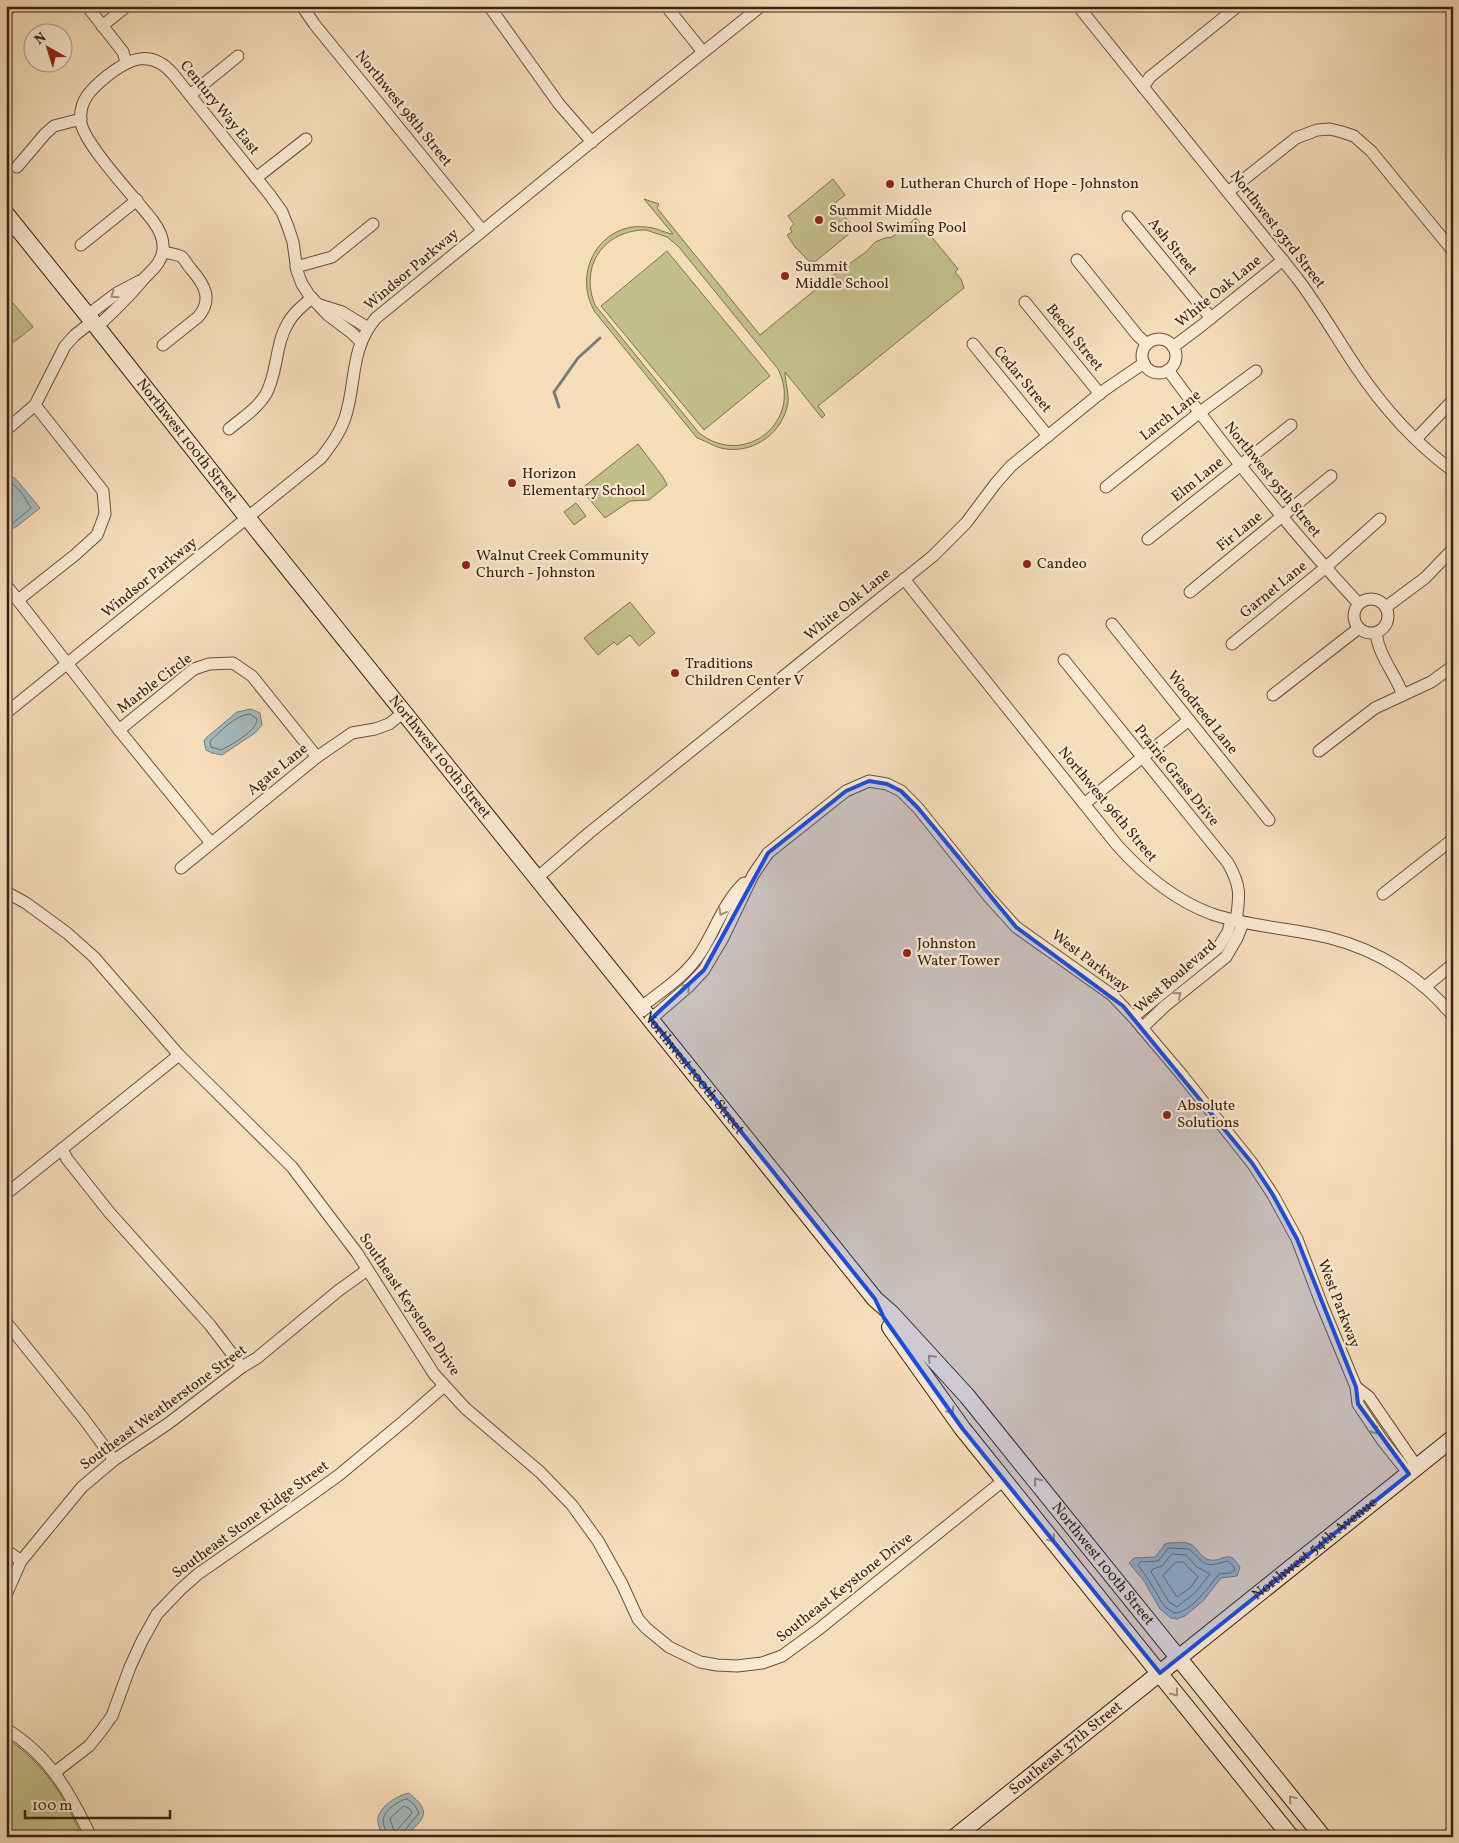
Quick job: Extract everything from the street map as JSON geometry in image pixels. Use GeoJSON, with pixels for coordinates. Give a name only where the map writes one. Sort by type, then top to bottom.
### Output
{"type":"FeatureCollection","features":[{"type":"Feature","properties":{"kind":"street"},"geometry":{"type":"LineString","coordinates":[[6,430],[35,405],[64,346],[93,321],[125,302],[142,280],[155,268],[163,252],[163,244],[157,227],[84,134],[80,111],[88,93],[126,62],[123,52],[87,6]]}},
{"type":"Feature","properties":{"kind":"street"},"geometry":{"type":"LineString","coordinates":[[102,26],[127,6]]}},
{"type":"Feature","properties":{"kind":"street","name":"Northwest 98th Street"},"geometry":{"type":"LineString","coordinates":[[302,6],[315,25],[482,230]]}},
{"type":"Feature","properties":{"kind":"street"},"geometry":{"type":"LineString","coordinates":[[489,6],[559,104],[592,142]]}},
{"type":"Feature","properties":{"kind":"street"},"geometry":{"type":"LineString","coordinates":[[666,6],[703,52]]}},
{"type":"Feature","properties":{"kind":"street","name":"Windsor Parkway"},"geometry":{"type":"LineString","coordinates":[[6,713],[248,518],[311,466],[330,446],[345,418],[356,356],[361,342],[368,328],[386,309],[761,6]]}},
{"type":"Feature","properties":{"kind":"street","name":"Northwest 93rd Street"},"geometry":{"type":"LineString","coordinates":[[1078,6],[1283,260],[1322,312],[1357,369],[1378,397],[1416,439],[1453,471]]}},
{"type":"Feature","properties":{"kind":"street"},"geometry":{"type":"LineString","coordinates":[[1143,87],[1150,78],[1238,6]]}},
{"type":"Feature","properties":{"kind":"street"},"geometry":{"type":"LineString","coordinates":[[190,95],[238,56]]}},
{"type":"Feature","properties":{"kind":"street","name":"Century Way East"},"geometry":{"type":"LineString","coordinates":[[126,62],[135,59],[150,60],[169,69],[282,212],[293,242],[296,266],[302,284],[328,315],[361,342]]}},
{"type":"Feature","properties":{"kind":"street"},"geometry":{"type":"LineString","coordinates":[[17,167],[54,126],[81,119]]}},
{"type":"Feature","properties":{"kind":"street"},"geometry":{"type":"LineString","coordinates":[[1228,192],[1296,138],[1317,130],[1330,129],[1342,132],[1358,139],[1371,151],[1453,252]]}},
{"type":"Feature","properties":{"kind":"street"},"geometry":{"type":"LineString","coordinates":[[256,178],[306,138]]}},
{"type":"Feature","properties":{"kind":"street"},"geometry":{"type":"LineString","coordinates":[[81,245],[137,200]]}},
{"type":"Feature","properties":{"kind":"street","name":"Northwest 100th Street"},"geometry":{"type":"LineString","coordinates":[[6,214],[875,1298],[891,1313],[973,1404],[1323,1837]]}},
{"type":"Feature","properties":{"kind":"street","name":"Ash Street"},"geometry":{"type":"LineString","coordinates":[[1128,217],[1211,318]]}},
{"type":"Feature","properties":{"kind":"street"},"geometry":{"type":"LineString","coordinates":[[296,266],[332,257],[374,224]]}},
{"type":"Feature","properties":{"kind":"street"},"geometry":{"type":"LineString","coordinates":[[163,252],[182,257],[201,281],[207,299],[203,312],[163,345]]}},
{"type":"Feature","properties":{"kind":"street"},"geometry":{"type":"LineString","coordinates":[[1077,260],[1138,336],[1147,344],[1143,353],[1144,363],[1148,368],[1155,372],[1168,370]]}},
{"type":"Feature","properties":{"kind":"street","name":"White Oak Lane"},"geometry":{"type":"LineString","coordinates":[[1174,347],[1283,260]]}},
{"type":"Feature","properties":{"kind":"street"},"geometry":{"type":"LineString","coordinates":[[229,429],[254,409],[266,394],[286,326],[294,314],[316,301],[342,312],[368,328]]}},
{"type":"Feature","properties":{"kind":"street","name":"Beech Street"},"geometry":{"type":"LineString","coordinates":[[1025,302],[1100,394]]}},
{"type":"Feature","properties":{"kind":"street","name":"White Oak Lane"},"geometry":{"type":"LineString","coordinates":[[1147,344],[1153,340],[1161,339],[1168,341],[1174,347],[1176,359],[1168,370]]}},
{"type":"Feature","properties":{"kind":"street","name":"Cedar Street"},"geometry":{"type":"LineString","coordinates":[[973,344],[1048,436]]}},
{"type":"Feature","properties":{"kind":"street","name":"White Oak Lane"},"geometry":{"type":"LineString","coordinates":[[537,878],[596,826],[950,540],[1011,466],[1100,394],[1144,363]]}},
{"type":"Feature","properties":{"kind":"street","name":"Northwest 95th Street"},"geometry":{"type":"LineString","coordinates":[[1168,370],[1239,466],[1281,518],[1359,604]]}},
{"type":"Feature","properties":{"kind":"street","name":"Larch Lane"},"geometry":{"type":"LineString","coordinates":[[1106,487],[1199,413],[1256,371]]}},
{"type":"Feature","properties":{"kind":"street"},"geometry":{"type":"LineString","coordinates":[[1416,439],[1453,400]]}},
{"type":"Feature","properties":{"kind":"street"},"geometry":{"type":"LineString","coordinates":[[18,600],[98,535],[105,514],[103,491],[35,405]]}},
{"type":"Feature","properties":{"kind":"street","name":"Elm Lane"},"geometry":{"type":"LineString","coordinates":[[1148,539],[1291,426]]}},
{"type":"Feature","properties":{"kind":"street","name":"Fir Lane"},"geometry":{"type":"LineString","coordinates":[[1190,592],[1331,476]]}},
{"type":"Feature","properties":{"kind":"street","name":"Garnet Lane"},"geometry":{"type":"LineString","coordinates":[[1232,644],[1325,568],[1380,519]]}},
{"type":"Feature","properties":{"kind":"street"},"geometry":{"type":"LineString","coordinates":[[1386,607],[1425,578],[1453,549]]}},
{"type":"Feature","properties":{"kind":"street","name":"Northwest 96th Street"},"geometry":{"type":"LineString","coordinates":[[904,579],[1084,804],[1118,845],[1150,878],[1188,903],[1237,921],[1331,938],[1372,952],[1414,978],[1453,1016]]}},
{"type":"Feature","properties":{"kind":"street"},"geometry":{"type":"LineString","coordinates":[[6,585],[119,730],[211,843]]}},
{"type":"Feature","properties":{"kind":"street"},"geometry":{"type":"LineString","coordinates":[[1376,600],[1386,607],[1388,612],[1387,622],[1381,631],[1369,634],[1359,628],[1354,619],[1356,608],[1359,604],[1364,601],[1376,600]]}},
{"type":"Feature","properties":{"kind":"street","name":"Woodreed Lane"},"geometry":{"type":"LineString","coordinates":[[1112,624],[1269,820]]}},
{"type":"Feature","properties":{"kind":"street"},"geometry":{"type":"LineString","coordinates":[[1273,696],[1359,628]]}},
{"type":"Feature","properties":{"kind":"street"},"geometry":{"type":"LineString","coordinates":[[1376,633],[1381,654],[1403,695]]}},
{"type":"Feature","properties":{"kind":"street","name":"Prairie Grass Drive"},"geometry":{"type":"LineString","coordinates":[[1064,660],[1228,864],[1236,878],[1239,890],[1237,921]]}},
{"type":"Feature","properties":{"kind":"street","name":"Marble Circle"},"geometry":{"type":"LineString","coordinates":[[119,730],[194,669],[218,662],[233,663],[252,676],[317,757]]}},
{"type":"Feature","properties":{"kind":"street"},"geometry":{"type":"LineString","coordinates":[[1319,751],[1374,708],[1431,682],[1453,666]]}},
{"type":"Feature","properties":{"kind":"street","name":"Agate Lane"},"geometry":{"type":"LineString","coordinates":[[181,868],[317,757],[352,733],[375,730],[389,724],[404,712]]}},
{"type":"Feature","properties":{"kind":"street"},"geometry":{"type":"LineString","coordinates":[[1084,804],[1189,720]]}},
{"type":"Feature","properties":{"kind":"street","name":"West Parkway"},"geometry":{"type":"LineString","coordinates":[[646,1013],[689,986],[709,962],[723,938],[753,875],[768,853],[846,791],[869,781],[887,784],[901,791],[918,808],[989,898],[1016,927],[1112,995],[1133,1017],[1252,1163],[1273,1195],[1297,1239],[1356,1387],[1368,1397],[1413,1470]]}},
{"type":"Feature","properties":{"kind":"street"},"geometry":{"type":"LineString","coordinates":[[1383,894],[1453,839]]}},
{"type":"Feature","properties":{"kind":"street","name":"West Parkway"},"geometry":{"type":"LineString","coordinates":[[646,1013],[701,953],[728,901],[742,884],[753,875]]}},
{"type":"Feature","properties":{"kind":"street","name":"Southeast Keystone Drive"},"geometry":{"type":"LineString","coordinates":[[6,892],[26,903],[67,933],[94,957],[179,1055],[292,1166],[324,1207],[368,1270],[423,1359],[444,1386],[465,1408],[540,1472],[572,1505],[598,1541],[622,1584],[638,1619],[669,1647],[708,1664],[737,1666],[762,1663],[782,1656],[819,1629],[1004,1480]]}},
{"type":"Feature","properties":{"kind":"street","name":"West Boulevard"},"geometry":{"type":"LineString","coordinates":[[1133,1017],[1218,948],[1237,921]]}},
{"type":"Feature","properties":{"kind":"street","name":"West Boulevard"},"geometry":{"type":"LineString","coordinates":[[1142,1028],[1165,1006],[1226,957],[1238,938],[1237,921]]}},
{"type":"Feature","properties":{"kind":"street"},"geometry":{"type":"LineString","coordinates":[[1425,987],[1453,964]]}},
{"type":"Feature","properties":{"kind":"street"},"geometry":{"type":"LineString","coordinates":[[6,1194],[179,1055]]}},
{"type":"Feature","properties":{"kind":"street"},"geometry":{"type":"LineString","coordinates":[[62,1149],[67,1159],[109,1212],[210,1325],[242,1367]]}},
{"type":"Feature","properties":{"kind":"street","name":"Southeast Weatherstone Street"},"geometry":{"type":"LineString","coordinates":[[6,1595],[21,1561],[82,1487],[114,1460],[176,1418],[242,1367],[257,1358],[338,1291],[368,1270]]}},
{"type":"Feature","properties":{"kind":"street","name":"Northwest 100th Street"},"geometry":{"type":"LineString","coordinates":[[875,1298],[884,1318],[962,1428],[1291,1837]]}},
{"type":"Feature","properties":{"kind":"street"},"geometry":{"type":"LineString","coordinates":[[6,1322],[84,1419],[114,1460]]}},
{"type":"Feature","properties":{"kind":"street","name":"Southeast Stone Ridge Street"},"geometry":{"type":"LineString","coordinates":[[54,1772],[89,1746],[102,1731],[112,1716],[130,1667],[152,1623],[157,1614],[180,1590],[198,1574],[339,1475],[444,1386]]}},
{"type":"Feature","properties":{"kind":"street","name":"Northwest 54th Avenue"},"geometry":{"type":"LineString","coordinates":[[1178,1659],[1453,1438]]}},
{"type":"Feature","properties":{"kind":"street"},"geometry":{"type":"LineString","coordinates":[[6,1550],[21,1561]]}},
{"type":"Feature","properties":{"kind":"street","name":"Southeast 37th Street"},"geometry":{"type":"LineString","coordinates":[[955,1837],[1178,1659]]}},
{"type":"Feature","properties":{"kind":"street"},"geometry":{"type":"LineString","coordinates":[[6,1728],[44,1759],[68,1792],[91,1837]]}},
{"type":"Feature","properties":{"kind":"highlighted area"},"geometry":{"type":"Polygon","coordinates":[[[869,781],[887,784],[901,791],[918,808],[1016,927],[1123,1006],[1252,1163],[1273,1195],[1297,1239],[1356,1387],[1358,1404],[1409,1474],[1160,1673],[962,1428],[884,1318],[875,1299],[651,1019],[704,970],[768,853],[846,791],[869,781]]]}},
{"type":"Feature","properties":{"kind":"shaded area"},"geometry":{"type":"Polygon","coordinates":[[[6,6],[19,6],[8,20],[6,57],[6,6]]]}},
{"type":"Feature","properties":{"kind":"shaded area","name":"Summit Middle School Swiming Pool"},"geometry":{"type":"Polygon","coordinates":[[[833,179],[845,195],[834,204],[855,229],[816,261],[813,262],[811,260],[810,262],[795,247],[787,235],[792,232],[790,228],[794,224],[788,216],[833,179]]]}},
{"type":"Feature","properties":{"kind":"shaded area"},"geometry":{"type":"Polygon","coordinates":[[[644,199],[659,204],[657,208],[760,335],[832,276],[866,252],[875,242],[892,237],[916,218],[958,269],[955,272],[961,279],[964,288],[818,406],[825,415],[822,418],[785,372],[788,403],[780,423],[774,431],[757,444],[747,448],[722,448],[697,438],[595,312],[589,299],[587,272],[597,248],[607,239],[618,231],[632,227],[651,228],[673,234],[644,199]],[[646,230],[618,236],[607,243],[593,264],[590,277],[595,305],[699,433],[717,443],[734,446],[751,442],[766,434],[777,422],[783,406],[784,388],[778,369],[678,246],[667,237],[646,230]]]}},
{"type":"Feature","properties":{"kind":"shaded area"},"geometry":{"type":"Polygon","coordinates":[[[667,251],[770,376],[704,430],[601,306],[667,251]]]}},
{"type":"Feature","properties":{"kind":"shaded area"},"geometry":{"type":"Polygon","coordinates":[[[13,303],[33,327],[6,348],[6,308],[13,303]]]}},
{"type":"Feature","properties":{"kind":"shaded area"},"geometry":{"type":"Polygon","coordinates":[[[638,444],[667,485],[649,500],[630,501],[605,518],[581,489],[638,444]]]}},
{"type":"Feature","properties":{"kind":"shaded area"},"geometry":{"type":"Polygon","coordinates":[[[576,503],[586,516],[574,525],[564,512],[576,503]]]}},
{"type":"Feature","properties":{"kind":"shaded area"},"geometry":{"type":"Polygon","coordinates":[[[630,602],[655,633],[639,646],[630,635],[617,645],[614,642],[598,655],[584,638],[630,602]]]}},
{"type":"Feature","properties":{"kind":"shaded area"},"geometry":{"type":"Polygon","coordinates":[[[6,1738],[31,1758],[52,1782],[76,1822],[82,1837],[6,1837],[6,1738]]]}},
{"type":"Feature","properties":{"kind":"water"},"geometry":{"type":"Polygon","coordinates":[[[6,475],[15,478],[40,508],[16,527],[6,531],[6,475]]]}},
{"type":"Feature","properties":{"kind":"water"},"geometry":{"type":"Polygon","coordinates":[[[251,709],[260,713],[262,725],[255,733],[222,755],[206,750],[204,741],[206,738],[237,712],[251,709]]]}},
{"type":"Feature","properties":{"kind":"water"},"geometry":{"type":"Polygon","coordinates":[[[1165,1544],[1190,1544],[1205,1558],[1210,1560],[1227,1557],[1233,1558],[1240,1567],[1237,1576],[1221,1578],[1203,1601],[1185,1616],[1177,1619],[1171,1618],[1160,1609],[1144,1581],[1129,1563],[1134,1558],[1155,1557],[1165,1544]]]}},
{"type":"Feature","properties":{"kind":"water"},"geometry":{"type":"Polygon","coordinates":[[[409,1793],[421,1806],[423,1815],[421,1820],[405,1837],[384,1837],[378,1823],[379,1814],[390,1802],[409,1793]]]}},
{"type":"Feature","properties":{"kind":"waterway"},"geometry":{"type":"LineString","coordinates":[[559,407],[554,392],[578,358],[600,338]]}},
{"type":"Feature","properties":{"kind":"place","name":"Lutheran Church of Hope - Johnston"},"geometry":{"type":"Point","coordinates":[890,184]}},
{"type":"Feature","properties":{"kind":"place","name":"Summit Middle School Swiming Pool"},"geometry":{"type":"Point","coordinates":[819,220]}},
{"type":"Feature","properties":{"kind":"place","name":"Summit Middle School"},"geometry":{"type":"Point","coordinates":[785,276]}},
{"type":"Feature","properties":{"kind":"place","name":"Horizon Elementary School"},"geometry":{"type":"Point","coordinates":[512,483]}},
{"type":"Feature","properties":{"kind":"place","name":"Candeo"},"geometry":{"type":"Point","coordinates":[1027,564]}},
{"type":"Feature","properties":{"kind":"place","name":"Walnut Creek Community Church - Johnston"},"geometry":{"type":"Point","coordinates":[466,565]}},
{"type":"Feature","properties":{"kind":"place","name":"Traditions Children Center V"},"geometry":{"type":"Point","coordinates":[675,673]}},
{"type":"Feature","properties":{"kind":"place","name":"Johnston Water Tower"},"geometry":{"type":"Point","coordinates":[907,953]}},
{"type":"Feature","properties":{"kind":"place","name":"Absolute Solutions"},"geometry":{"type":"Point","coordinates":[1167,1115]}}]}
